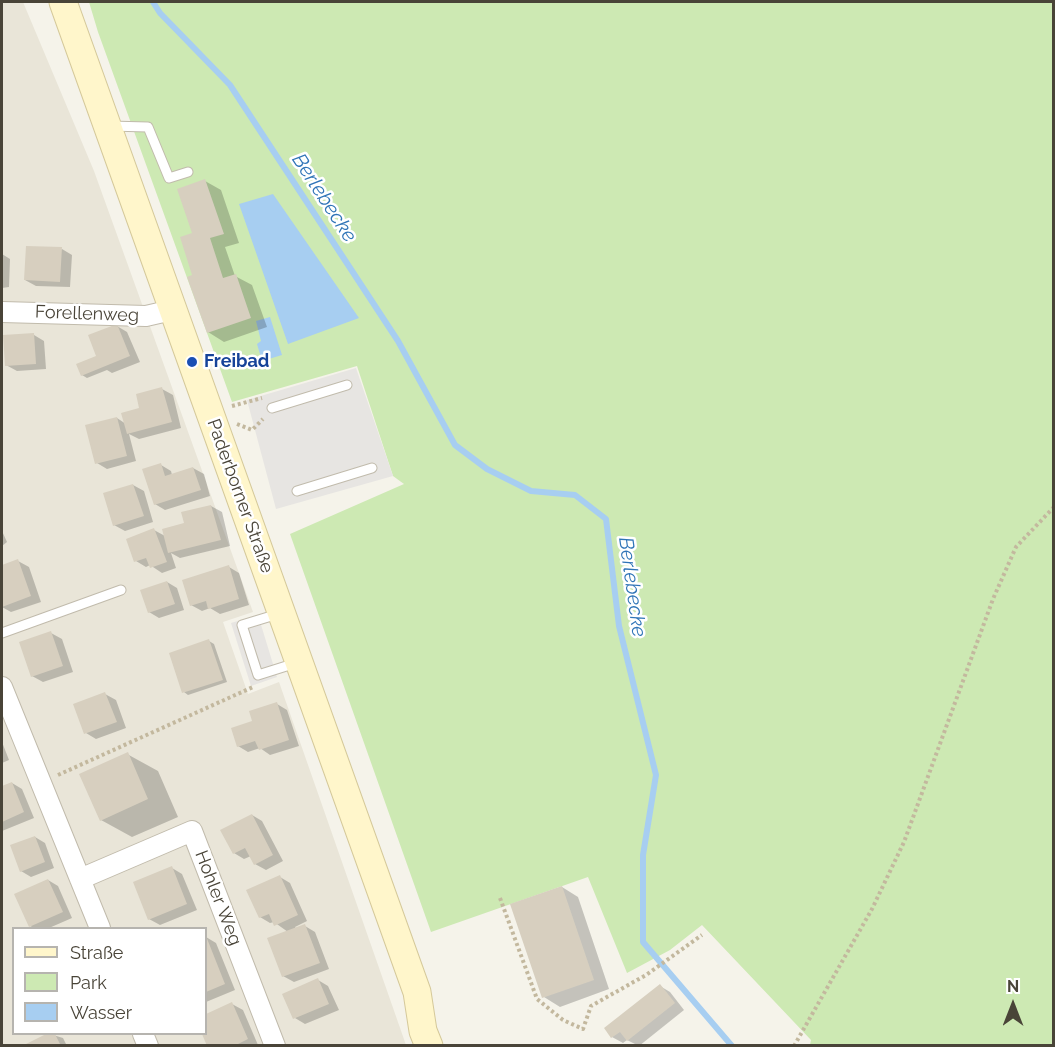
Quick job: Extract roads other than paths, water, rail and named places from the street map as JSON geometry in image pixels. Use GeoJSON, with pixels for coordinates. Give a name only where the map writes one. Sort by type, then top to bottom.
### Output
{"type":"FeatureCollection","features":[{"type":"Feature","properties":{"kind":"main road","name":"Paderborner Straße"},"geometry":{"type":"LineString","coordinates":[[63,2],[417,992],[423,1031],[429,1046]]}},
{"type":"Feature","properties":{"kind":"main road","name":"Paderborner Straße"},"geometry":{"type":"LineString","coordinates":[[417,992],[438,1024],[446,1046]]}},
{"type":"Feature","properties":{"kind":"street","name":"Forellenweg"},"geometry":{"type":"LineString","coordinates":[[2,312],[146,316],[172,310]]}},
{"type":"Feature","properties":{"kind":"street"},"geometry":{"type":"LineString","coordinates":[[3,695],[100,927]]}},
{"type":"Feature","properties":{"kind":"street","name":"Hohler Weg"},"geometry":{"type":"LineString","coordinates":[[80,879],[192,831],[276,1046]]}},
{"type":"Feature","properties":{"kind":"lane"},"geometry":{"type":"LineString","coordinates":[[107,126],[148,127],[169,178],[188,172]]}},
{"type":"Feature","properties":{"kind":"lane"},"geometry":{"type":"LineString","coordinates":[[272,408],[347,385]]}},
{"type":"Feature","properties":{"kind":"lane"},"geometry":{"type":"LineString","coordinates":[[297,491],[372,468]]}},
{"type":"Feature","properties":{"kind":"lane"},"geometry":{"type":"LineString","coordinates":[[2,633],[121,590]]}},
{"type":"Feature","properties":{"kind":"lane"},"geometry":{"type":"LineString","coordinates":[[283,612],[242,625],[258,675],[300,662]]}},
{"type":"Feature","properties":{"kind":"water"},"geometry":{"type":"Polygon","coordinates":[[[273,194],[359,318],[288,344],[239,204],[273,194]]]}},
{"type":"Feature","properties":{"kind":"water"},"geometry":{"type":"Polygon","coordinates":[[[270,317],[282,355],[262,361],[257,344],[261,341],[256,321],[270,317]]]}},
{"type":"Feature","properties":{"kind":"waterway","name":"Berlebecke"},"geometry":{"type":"LineString","coordinates":[[153,2],[160,13],[230,85],[398,341],[455,445],[487,469],[531,491],[575,495],[606,519],[619,626],[656,775],[643,855],[643,942],[732,1046]]}},
{"type":"Feature","properties":{"kind":"place","name":"Freibad"},"geometry":{"type":"Point","coordinates":[192,362]}}]}
